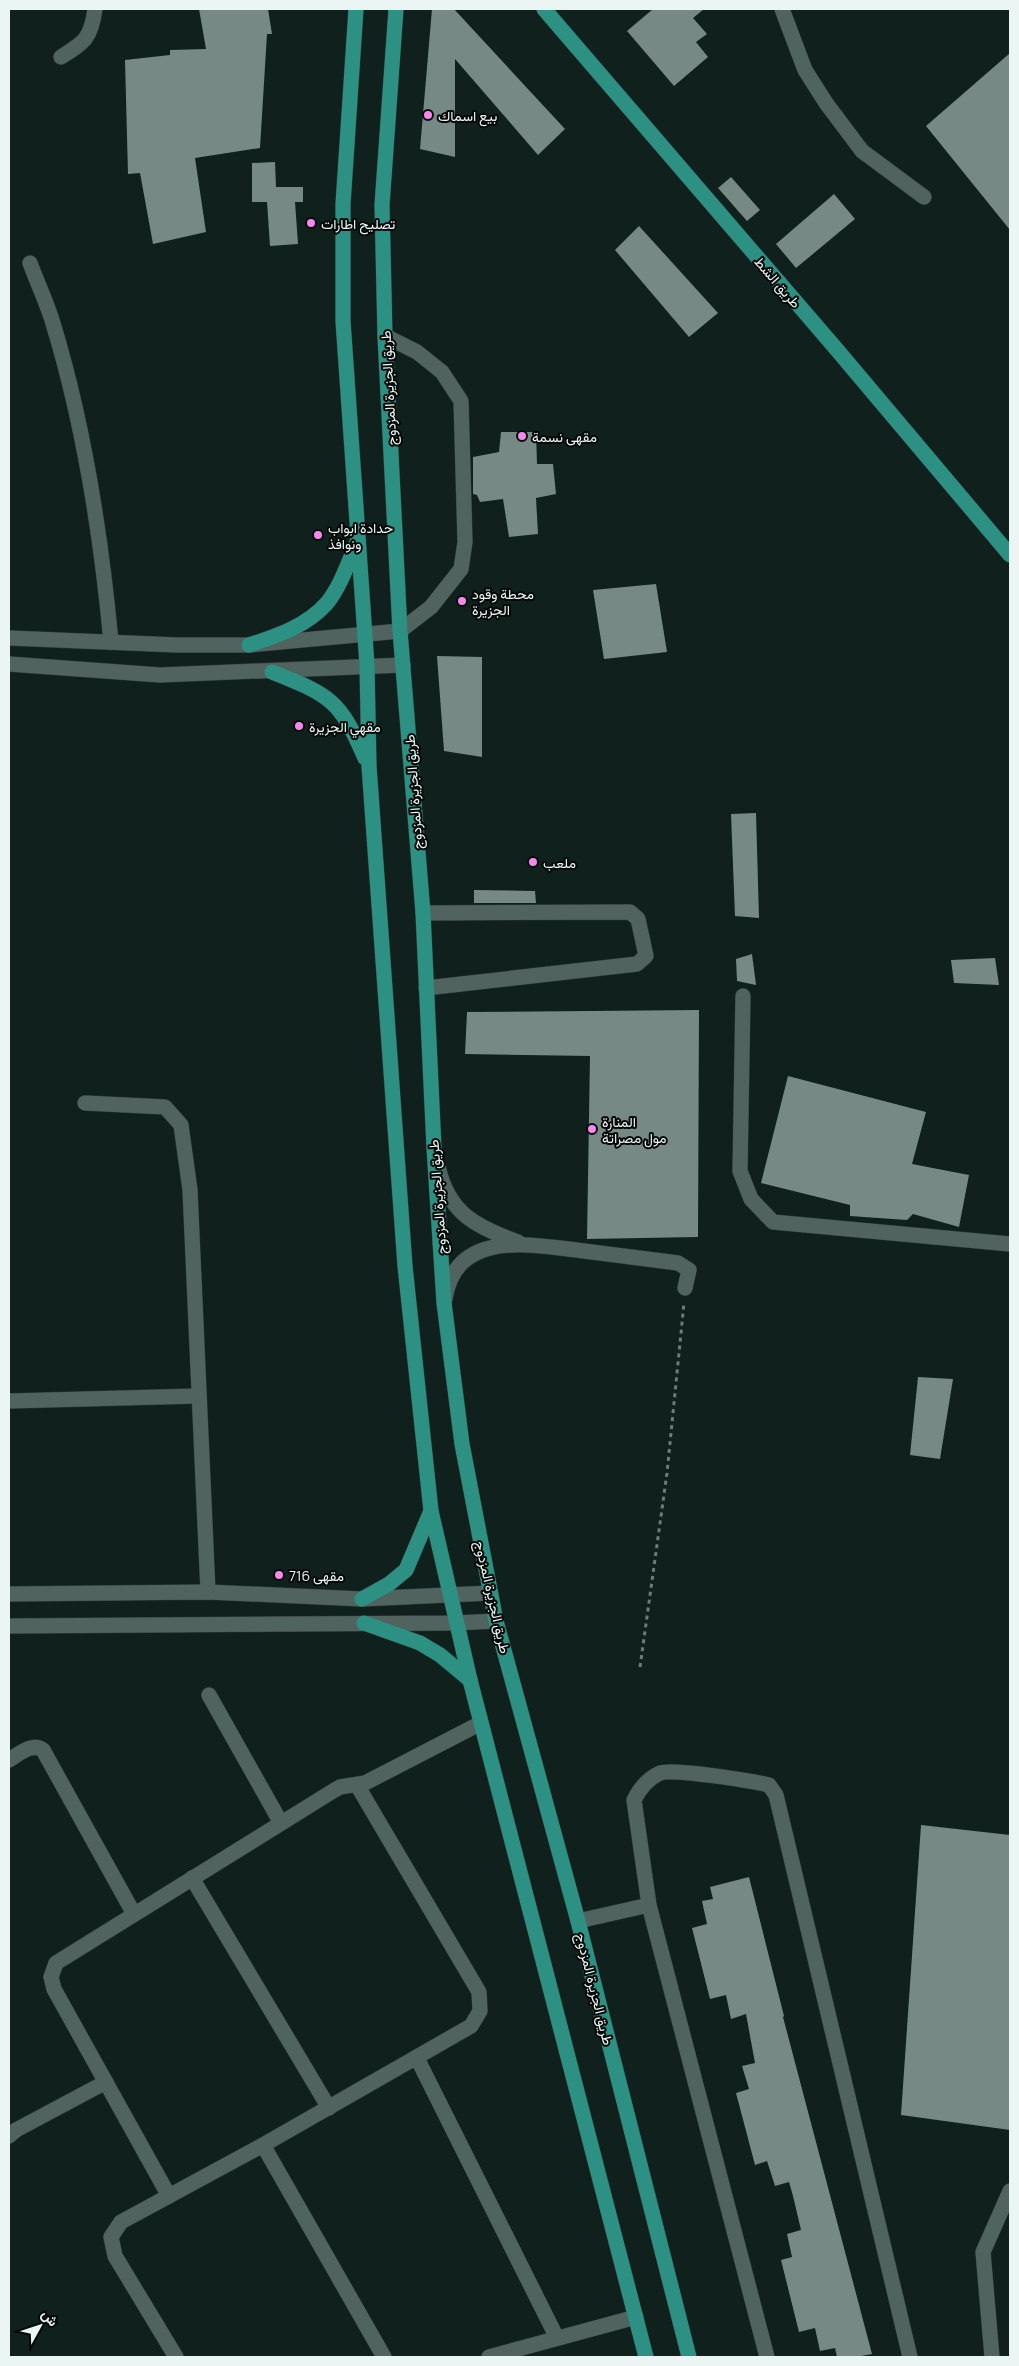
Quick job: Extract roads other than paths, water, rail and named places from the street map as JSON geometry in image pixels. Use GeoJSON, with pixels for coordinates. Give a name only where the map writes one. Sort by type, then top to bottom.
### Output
{"type":"FeatureCollection","features":[{"type":"Feature","properties":{"kind":"main road"},"geometry":{"type":"LineString","coordinates":[[356,9],[343,204],[343,295],[367,665],[369,766],[405,1266],[431,1510],[470,1680],[646,2357]]}},
{"type":"Feature","properties":{"kind":"main road","name":"طريق الجزيرة المزدوج"},"geometry":{"type":"LineString","coordinates":[[396,9],[382,206],[385,336],[400,631],[423,913],[434,1148],[444,1303],[462,1444],[496,1620],[578,1921],[689,2357]]}},
{"type":"Feature","properties":{"kind":"main road","name":"طريق الشط"},"geometry":{"type":"LineString","coordinates":[[544,9],[838,351],[1010,556]]}},
{"type":"Feature","properties":{"kind":"main road"},"geometry":{"type":"LineString","coordinates":[[249,645],[285,633],[312,617],[328,602],[359,539]]}},
{"type":"Feature","properties":{"kind":"main road"},"geometry":{"type":"LineString","coordinates":[[272,672],[324,694],[341,710],[353,729],[369,766]]}},
{"type":"Feature","properties":{"kind":"main road"},"geometry":{"type":"LineString","coordinates":[[362,1599],[389,1584],[406,1570],[431,1510]]}},
{"type":"Feature","properties":{"kind":"main road"},"geometry":{"type":"LineString","coordinates":[[364,1622],[420,1643],[440,1655],[470,1680]]}},
{"type":"Feature","properties":{"kind":"street"},"geometry":{"type":"LineString","coordinates":[[61,57],[85,42],[92,28],[95,9]]}},
{"type":"Feature","properties":{"kind":"street"},"geometry":{"type":"LineString","coordinates":[[782,9],[805,70],[826,103],[862,151],[924,197]]}},
{"type":"Feature","properties":{"kind":"street"},"geometry":{"type":"LineString","coordinates":[[30,263],[52,320],[80,428],[105,573],[111,642]]}},
{"type":"Feature","properties":{"kind":"street"},"geometry":{"type":"LineString","coordinates":[[9,638],[249,645],[400,631],[431,607],[461,569],[465,542],[461,401],[442,372],[417,352],[385,336]]}},
{"type":"Feature","properties":{"kind":"street"},"geometry":{"type":"LineString","coordinates":[[9,664],[160,675],[272,672],[367,665],[403,665]]}},
{"type":"Feature","properties":{"kind":"street"},"geometry":{"type":"LineString","coordinates":[[423,913],[630,912],[638,919],[646,956],[638,964],[426,988]]}},
{"type":"Feature","properties":{"kind":"street"},"geometry":{"type":"LineString","coordinates":[[743,996],[740,1170],[751,1199],[772,1222],[1010,1244]]}},
{"type":"Feature","properties":{"kind":"street"},"geometry":{"type":"LineString","coordinates":[[85,1103],[165,1107],[181,1125],[190,1190],[208,1592]]}},
{"type":"Feature","properties":{"kind":"street"},"geometry":{"type":"LineString","coordinates":[[434,1148],[447,1194],[470,1220],[487,1230],[522,1243],[678,1263],[689,1270],[685,1288]]}},
{"type":"Feature","properties":{"kind":"street"},"geometry":{"type":"LineString","coordinates":[[444,1303],[450,1279],[458,1267],[474,1254],[494,1246],[522,1243]]}},
{"type":"Feature","properties":{"kind":"street"},"geometry":{"type":"LineString","coordinates":[[9,1402],[198,1396]]}},
{"type":"Feature","properties":{"kind":"street"},"geometry":{"type":"LineString","coordinates":[[9,1594],[208,1592],[362,1599],[490,1593]]}},
{"type":"Feature","properties":{"kind":"street"},"geometry":{"type":"LineString","coordinates":[[9,1626],[364,1622],[456,1623],[496,1620]]}},
{"type":"Feature","properties":{"kind":"street"},"geometry":{"type":"LineString","coordinates":[[208,1695],[281,1823]]}},
{"type":"Feature","properties":{"kind":"street"},"geometry":{"type":"LineString","coordinates":[[169,2196],[54,1989],[51,1977],[56,1963],[340,1787],[357,1785],[481,1723]]}},
{"type":"Feature","properties":{"kind":"street"},"geometry":{"type":"LineString","coordinates":[[9,1760],[32,1746],[43,1750],[134,1914]]}},
{"type":"Feature","properties":{"kind":"street"},"geometry":{"type":"LineString","coordinates":[[767,2357],[649,1905],[634,1800],[642,1785],[661,1772],[726,1777],[769,1785],[776,1795],[910,2357]]}},
{"type":"Feature","properties":{"kind":"street"},"geometry":{"type":"LineString","coordinates":[[176,2357],[115,2256],[111,2237],[121,2222],[417,2058],[470,2026],[480,2011],[479,1992],[357,1785]]}},
{"type":"Feature","properties":{"kind":"street"},"geometry":{"type":"LineString","coordinates":[[192,1878],[329,2108]]}},
{"type":"Feature","properties":{"kind":"street"},"geometry":{"type":"LineString","coordinates":[[578,1921],[649,1905]]}},
{"type":"Feature","properties":{"kind":"street"},"geometry":{"type":"LineString","coordinates":[[417,2058],[557,2338]]}},
{"type":"Feature","properties":{"kind":"street"},"geometry":{"type":"LineString","coordinates":[[11,2132],[106,2082]]}},
{"type":"Feature","properties":{"kind":"street"},"geometry":{"type":"LineString","coordinates":[[263,2145],[384,2357]]}},
{"type":"Feature","properties":{"kind":"street"},"geometry":{"type":"LineString","coordinates":[[992,2357],[983,2252],[1010,2192]]}},
{"type":"Feature","properties":{"kind":"street"},"geometry":{"type":"LineString","coordinates":[[489,2357],[636,2317]]}},
{"type":"Feature","properties":{"kind":"place","name":"بيع اسماك"},"geometry":{"type":"Point","coordinates":[428,115]}},
{"type":"Feature","properties":{"kind":"place","name":"تصليح اطارات"},"geometry":{"type":"Point","coordinates":[311,223]}},
{"type":"Feature","properties":{"kind":"place","name":"مقهى نسمة"},"geometry":{"type":"Point","coordinates":[522,436]}},
{"type":"Feature","properties":{"kind":"place","name":"حدادة ابواب ونوافذ"},"geometry":{"type":"Point","coordinates":[318,535]}},
{"type":"Feature","properties":{"kind":"place","name":"محطة وقود الجزيرة"},"geometry":{"type":"Point","coordinates":[462,601]}},
{"type":"Feature","properties":{"kind":"place","name":"مقهي الجزيرة"},"geometry":{"type":"Point","coordinates":[299,726]}},
{"type":"Feature","properties":{"kind":"place","name":"ملعب"},"geometry":{"type":"Point","coordinates":[533,862]}},
{"type":"Feature","properties":{"kind":"place","name":"المنارة مول مصراتة"},"geometry":{"type":"Point","coordinates":[592,1129]}},
{"type":"Feature","properties":{"kind":"place","name":"مقهى 716"},"geometry":{"type":"Point","coordinates":[279,1575]}}]}
